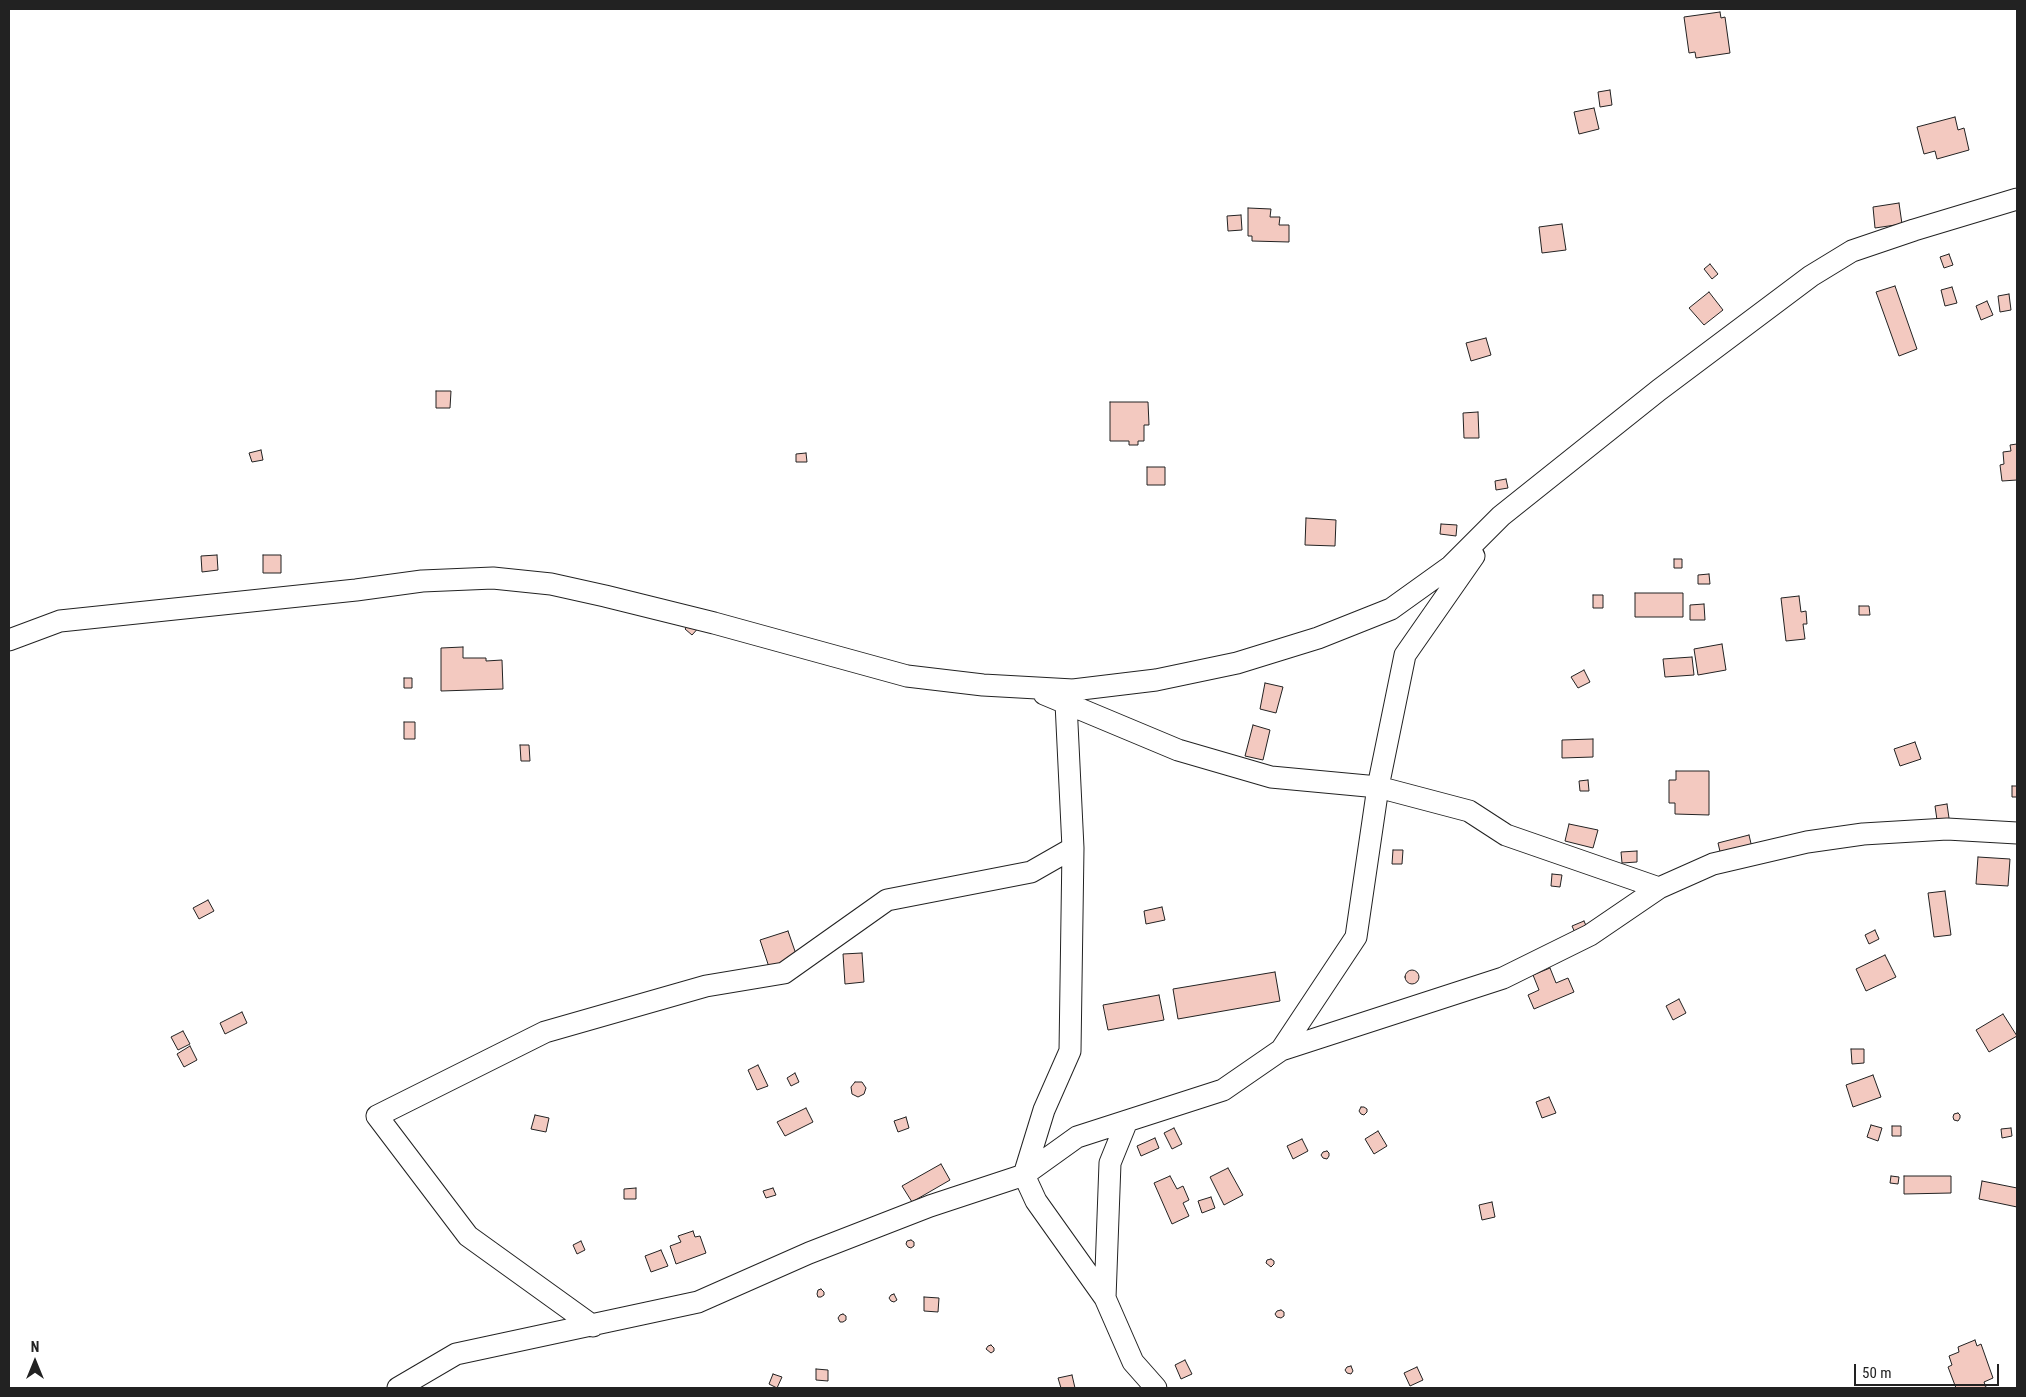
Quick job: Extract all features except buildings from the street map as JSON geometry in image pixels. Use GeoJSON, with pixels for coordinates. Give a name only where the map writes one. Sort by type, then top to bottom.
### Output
{"type":"FeatureCollection","features":[{"type":"Feature","properties":{"kind":"street"},"geometry":{"type":"LineString","coordinates":[[9,640],[60,621],[356,590],[422,581],[493,578],[551,584],[605,596],[714,622],[907,676],[983,685],[1073,690],[1156,680],[1237,663],[1318,638],[1391,609],[1451,566],[1501,516],[1659,390],[1811,276],[1852,251],[2017,199]]}},
{"type":"Feature","properties":{"kind":"street"},"geometry":{"type":"LineString","coordinates":[[1281,1050],[1356,937],[1378,787],[1404,655],[1501,516]]}},
{"type":"Feature","properties":{"kind":"street"},"geometry":{"type":"LineString","coordinates":[[1028,687],[1178,750],[1271,777],[1378,787],[1468,811],[1506,835],[1659,888]]}},
{"type":"Feature","properties":{"kind":"street"},"geometry":{"type":"LineString","coordinates":[[1066,703],[1073,848],[1070,1051],[1044,1110],[1024,1175],[1036,1201],[1105,1298],[1133,1362],[1156,1388]]}},
{"type":"Feature","properties":{"kind":"street"},"geometry":{"type":"LineString","coordinates":[[398,1388],[456,1354],[594,1326],[698,1302],[808,1253],[904,1216],[1024,1175],[1077,1137],[1223,1090],[1281,1050],[1503,978],[1590,935],[1659,888],[1713,864],[1807,842],[1863,834],[1946,829],[2017,833]]}},
{"type":"Feature","properties":{"kind":"street"},"geometry":{"type":"LineString","coordinates":[[594,1326],[468,1236],[378,1116],[545,1032],[706,986],[784,972],[887,900],[1031,872],[1073,848]]}},
{"type":"Feature","properties":{"kind":"street"},"geometry":{"type":"LineString","coordinates":[[1105,1298],[1110,1163],[1127,1121]]}}]}
